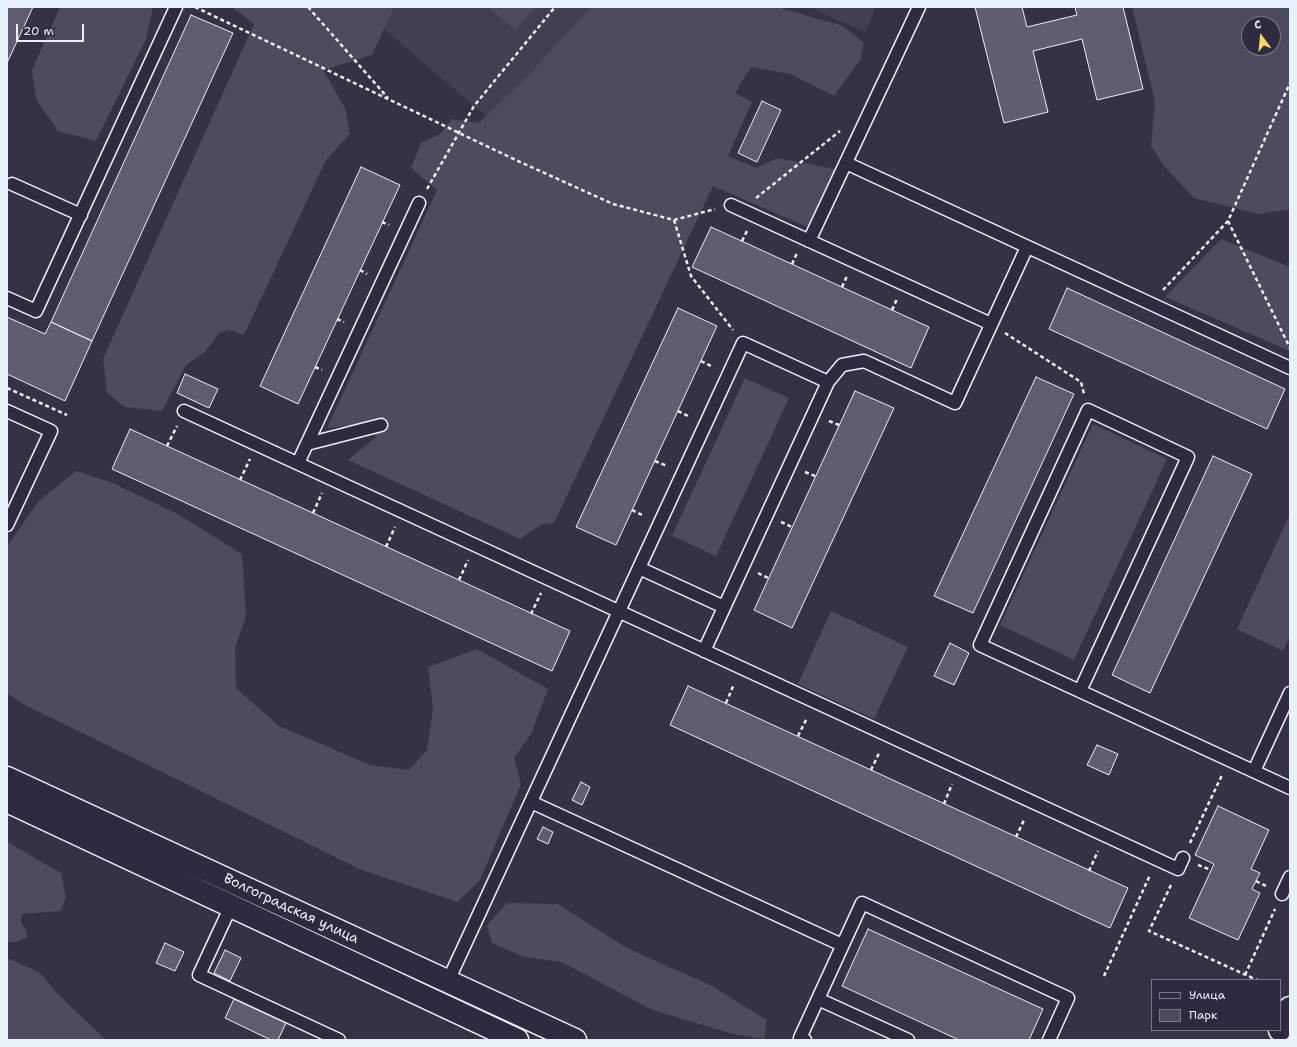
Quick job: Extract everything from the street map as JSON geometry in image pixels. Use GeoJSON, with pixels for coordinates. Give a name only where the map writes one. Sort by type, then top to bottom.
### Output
{"type":"FeatureCollection","features":[{"type":"Feature","properties":{"kind":"main road","name":"Волгоградская улица"},"geometry":{"type":"LineString","coordinates":[[7,778],[575,1040]]}},
{"type":"Feature","properties":{"kind":"main road","name":"Волгоградская улица"},"geometry":{"type":"LineString","coordinates":[[7,801],[517,1040]]}},
{"type":"Feature","properties":{"kind":"main road"},"geometry":{"type":"LineString","coordinates":[[1281,1028],[1290,1008]]}},
{"type":"Feature","properties":{"kind":"main road"},"geometry":{"type":"LineString","coordinates":[[1275,1040],[1280,1031]]}},
{"type":"Feature","properties":{"kind":"lane"},"geometry":{"type":"LineString","coordinates":[[7,298],[36,311],[176,7]]}},
{"type":"Feature","properties":{"kind":"lane"},"geometry":{"type":"LineString","coordinates":[[809,241],[919,7]]}},
{"type":"Feature","properties":{"kind":"lane"},"geometry":{"type":"LineString","coordinates":[[846,163],[1290,368]]}},
{"type":"Feature","properties":{"kind":"lane"},"geometry":{"type":"LineString","coordinates":[[12,184],[81,215]]}},
{"type":"Feature","properties":{"kind":"lane"},"geometry":{"type":"LineString","coordinates":[[298,464],[418,203]]}},
{"type":"Feature","properties":{"kind":"lane"},"geometry":{"type":"LineString","coordinates":[[730,205],[991,324]]}},
{"type":"Feature","properties":{"kind":"lane"},"geometry":{"type":"LineString","coordinates":[[704,651],[828,382],[842,366],[864,361],[955,403],[1027,247]]}},
{"type":"Feature","properties":{"kind":"lane"},"geometry":{"type":"LineString","coordinates":[[448,981],[743,343],[828,382]]}},
{"type":"Feature","properties":{"kind":"lane"},"geometry":{"type":"LineString","coordinates":[[1080,691],[1188,457],[1088,410],[980,645],[1290,788]]}},
{"type":"Feature","properties":{"kind":"lane"},"geometry":{"type":"LineString","coordinates":[[7,411],[50,430],[7,525]]}},
{"type":"Feature","properties":{"kind":"lane"},"geometry":{"type":"LineString","coordinates":[[184,411],[704,651],[1181,863]]}},
{"type":"Feature","properties":{"kind":"lane"},"geometry":{"type":"LineString","coordinates":[[307,444],[381,425]]}},
{"type":"Feature","properties":{"kind":"lane"},"geometry":{"type":"LineString","coordinates":[[639,568],[724,607]]}},
{"type":"Feature","properties":{"kind":"lane"},"geometry":{"type":"LineString","coordinates":[[1254,771],[1290,693]]}},
{"type":"Feature","properties":{"kind":"lane"},"geometry":{"type":"LineString","coordinates":[[531,802],[842,945]]}},
{"type":"Feature","properties":{"kind":"lane"},"geometry":{"type":"LineString","coordinates":[[1282,894],[1290,877]]}},
{"type":"Feature","properties":{"kind":"lane"},"geometry":{"type":"LineString","coordinates":[[805,1040],[800,1038],[862,903],[1068,998],[1049,1040]]}},
{"type":"Feature","properties":{"kind":"lane"},"geometry":{"type":"LineString","coordinates":[[231,906],[199,975],[339,1040]]}},
{"type":"Feature","properties":{"kind":"lane"},"geometry":{"type":"LineString","coordinates":[[818,999],[908,1040]]}},
{"type":"Feature","properties":{"kind":"path"},"geometry":{"type":"LineString","coordinates":[[195,7],[518,161],[613,204],[674,220],[730,205]]}},
{"type":"Feature","properties":{"kind":"path"},"geometry":{"type":"LineString","coordinates":[[308,7],[389,99]]}},
{"type":"Feature","properties":{"kind":"path"},"geometry":{"type":"LineString","coordinates":[[418,203],[474,106],[555,7]]}},
{"type":"Feature","properties":{"kind":"path"},"geometry":{"type":"LineString","coordinates":[[1150,303],[1228,221],[1290,83]]}},
{"type":"Feature","properties":{"kind":"path"},"geometry":{"type":"LineString","coordinates":[[742,210],[844,128]]}},
{"type":"Feature","properties":{"kind":"path"},"geometry":{"type":"LineString","coordinates":[[674,220],[691,276],[743,343]]}},
{"type":"Feature","properties":{"kind":"path"},"geometry":{"type":"LineString","coordinates":[[1228,221],[1290,348]]}},
{"type":"Feature","properties":{"kind":"path"},"geometry":{"type":"LineString","coordinates":[[991,324],[1081,382],[1088,410]]}},
{"type":"Feature","properties":{"kind":"path"},"geometry":{"type":"LineString","coordinates":[[7,388],[67,415]]}},
{"type":"Feature","properties":{"kind":"path"},"geometry":{"type":"LineString","coordinates":[[167,446],[173,434]]}},
{"type":"Feature","properties":{"kind":"path"},"geometry":{"type":"LineString","coordinates":[[240,480],[246,468]]}},
{"type":"Feature","properties":{"kind":"path"},"geometry":{"type":"LineString","coordinates":[[313,513],[319,501]]}},
{"type":"Feature","properties":{"kind":"path"},"geometry":{"type":"LineString","coordinates":[[386,547],[391,534]]}},
{"type":"Feature","properties":{"kind":"path"},"geometry":{"type":"LineString","coordinates":[[458,580],[464,568]]}},
{"type":"Feature","properties":{"kind":"path"},"geometry":{"type":"LineString","coordinates":[[531,614],[537,602]]}},
{"type":"Feature","properties":{"kind":"path"},"geometry":{"type":"LineString","coordinates":[[726,703],[732,690]]}},
{"type":"Feature","properties":{"kind":"path"},"geometry":{"type":"LineString","coordinates":[[798,736],[804,723]]}},
{"type":"Feature","properties":{"kind":"path"},"geometry":{"type":"LineString","coordinates":[[871,770],[877,757]]}},
{"type":"Feature","properties":{"kind":"path"},"geometry":{"type":"LineString","coordinates":[[1228,760],[1149,931],[1255,979]]}},
{"type":"Feature","properties":{"kind":"path"},"geometry":{"type":"LineString","coordinates":[[944,804],[950,790]]}},
{"type":"Feature","properties":{"kind":"path"},"geometry":{"type":"LineString","coordinates":[[1016,837],[1023,824]]}},
{"type":"Feature","properties":{"kind":"path"},"geometry":{"type":"LineString","coordinates":[[1089,871],[1098,850]]}},
{"type":"Feature","properties":{"kind":"path"},"geometry":{"type":"LineString","coordinates":[[1197,864],[1211,870]]}},
{"type":"Feature","properties":{"kind":"path"},"geometry":{"type":"LineString","coordinates":[[1104,976],[1154,868]]}},
{"type":"Feature","properties":{"kind":"path"},"geometry":{"type":"LineString","coordinates":[[1256,881],[1264,885]]}},
{"type":"Feature","properties":{"kind":"path"},"geometry":{"type":"LineString","coordinates":[[1245,974],[1282,894]]}},
{"type":"Feature","properties":{"kind":"shaded area"},"geometry":{"type":"Polygon","coordinates":[[[358,7],[642,7],[513,136],[474,106],[358,7]]]}},
{"type":"Feature","properties":{"kind":"shaded area"},"geometry":{"type":"Polygon","coordinates":[[[809,7],[876,7],[865,32],[809,7]]]}},
{"type":"Feature","properties":{"kind":"green space"},"geometry":{"type":"Polygon","coordinates":[[[60,7],[153,7],[146,39],[96,141],[58,131],[36,99],[32,70],[60,7]]]}},
{"type":"Feature","properties":{"kind":"green space"},"geometry":{"type":"Polygon","coordinates":[[[232,7],[394,7],[372,55],[323,70],[345,108],[350,134],[326,160],[244,335],[229,330],[219,333],[205,352],[186,365],[162,411],[125,407],[107,393],[103,359],[254,24],[232,7]]]}},
{"type":"Feature","properties":{"kind":"green space"},"geometry":{"type":"Polygon","coordinates":[[[488,7],[535,7],[515,30],[488,7]]]}},
{"type":"Feature","properties":{"kind":"green space"},"geometry":{"type":"Polygon","coordinates":[[[591,7],[777,7],[843,26],[864,43],[860,60],[834,96],[790,74],[751,67],[735,93],[752,102],[728,156],[756,168],[777,158],[835,169],[807,227],[713,186],[554,523],[542,524],[520,539],[348,460],[376,437],[372,423],[327,428],[437,190],[411,168],[421,143],[440,134],[452,119],[479,123],[526,78],[591,7]]]}},
{"type":"Feature","properties":{"kind":"green space"},"geometry":{"type":"Polygon","coordinates":[[[1132,7],[1290,7],[1290,209],[1259,214],[1194,198],[1164,166],[1151,146],[1155,102],[1132,7]]]}},
{"type":"Feature","properties":{"kind":"green space"},"geometry":{"type":"Polygon","coordinates":[[[1221,239],[1290,267],[1290,351],[1165,297],[1221,239]]]}},
{"type":"Feature","properties":{"kind":"green space"},"geometry":{"type":"Polygon","coordinates":[[[745,378],[789,398],[716,556],[672,536],[745,378]]]}},
{"type":"Feature","properties":{"kind":"green space"},"geometry":{"type":"Polygon","coordinates":[[[1093,424],[1167,459],[1074,660],[1000,625],[1093,424]]]}},
{"type":"Feature","properties":{"kind":"green space"},"geometry":{"type":"Polygon","coordinates":[[[76,471],[110,482],[176,513],[242,554],[246,616],[235,648],[236,688],[279,726],[370,765],[409,770],[427,750],[433,708],[428,667],[477,649],[548,689],[531,734],[514,758],[521,784],[480,880],[457,902],[364,871],[23,704],[7,693],[7,546],[39,501],[76,471]]]}},
{"type":"Feature","properties":{"kind":"green space"},"geometry":{"type":"Polygon","coordinates":[[[1290,514],[1290,636],[1283,651],[1237,629],[1290,514]]]}},
{"type":"Feature","properties":{"kind":"green space"},"geometry":{"type":"Polygon","coordinates":[[[831,611],[908,647],[874,719],[798,684],[831,611]]]}},
{"type":"Feature","properties":{"kind":"green space"},"geometry":{"type":"Polygon","coordinates":[[[7,842],[61,873],[66,897],[61,911],[22,914],[21,923],[26,930],[27,937],[17,942],[7,942],[7,842]]]}},
{"type":"Feature","properties":{"kind":"green space"},"geometry":{"type":"Polygon","coordinates":[[[507,903],[558,904],[625,947],[710,985],[767,1020],[764,1039],[733,1034],[650,1009],[562,962],[524,957],[492,943],[487,925],[507,903]]]}},
{"type":"Feature","properties":{"kind":"green space"},"geometry":{"type":"Polygon","coordinates":[[[7,958],[39,972],[59,995],[106,1040],[7,1040],[7,958]]]}},
{"type":"Feature","properties":{"kind":"building"},"geometry":{"type":"Polygon","coordinates":[[[7,7],[33,7],[7,63],[7,7]]]}},
{"type":"Feature","properties":{"kind":"building"},"geometry":{"type":"Polygon","coordinates":[[[975,7],[1022,7],[1027,27],[1077,15],[1075,7],[1123,7],[1143,89],[1097,100],[1082,39],[1033,51],[1048,112],[1004,123],[975,7]]]}},
{"type":"Feature","properties":{"kind":"building"},"geometry":{"type":"Polygon","coordinates":[[[191,15],[233,33],[92,341],[51,322],[191,15]]]}},
{"type":"Feature","properties":{"kind":"building"},"geometry":{"type":"Polygon","coordinates":[[[762,101],[781,110],[757,162],[738,153],[762,101]]]}},
{"type":"Feature","properties":{"kind":"building"},"geometry":{"type":"Polygon","coordinates":[[[361,167],[400,185],[298,404],[260,386],[361,167]]]}},
{"type":"Feature","properties":{"kind":"building"},"geometry":{"type":"Polygon","coordinates":[[[711,227],[929,327],[911,368],[692,267],[711,227]]]}},
{"type":"Feature","properties":{"kind":"building"},"geometry":{"type":"Polygon","coordinates":[[[1067,288],[1285,389],[1267,429],[1049,329],[1067,288]]]}},
{"type":"Feature","properties":{"kind":"building"},"geometry":{"type":"Polygon","coordinates":[[[678,308],[717,326],[616,545],[576,527],[678,308]]]}},
{"type":"Feature","properties":{"kind":"building"},"geometry":{"type":"Polygon","coordinates":[[[7,317],[45,334],[51,322],[92,341],[65,401],[7,374],[7,317]]]}},
{"type":"Feature","properties":{"kind":"building"},"geometry":{"type":"Polygon","coordinates":[[[185,374],[218,389],[209,408],[177,393],[185,374]]]}},
{"type":"Feature","properties":{"kind":"building"},"geometry":{"type":"Polygon","coordinates":[[[1036,377],[1074,394],[973,613],[934,596],[1036,377]]]}},
{"type":"Feature","properties":{"kind":"building"},"geometry":{"type":"Polygon","coordinates":[[[855,391],[894,408],[792,628],[754,610],[855,391]]]}},
{"type":"Feature","properties":{"kind":"building"},"geometry":{"type":"Polygon","coordinates":[[[130,429],[570,631],[552,671],[112,469],[130,429]]]}},
{"type":"Feature","properties":{"kind":"building"},"geometry":{"type":"Polygon","coordinates":[[[1213,456],[1252,474],[1150,693],[1112,675],[1213,456]]]}},
{"type":"Feature","properties":{"kind":"building"},"geometry":{"type":"Polygon","coordinates":[[[950,643],[969,653],[954,685],[934,676],[950,643]]]}},
{"type":"Feature","properties":{"kind":"building"},"geometry":{"type":"Polygon","coordinates":[[[688,686],[1128,888],[1110,928],[670,725],[688,686]]]}},
{"type":"Feature","properties":{"kind":"building"},"geometry":{"type":"Polygon","coordinates":[[[1097,745],[1118,754],[1109,775],[1087,765],[1097,745]]]}},
{"type":"Feature","properties":{"kind":"building"},"geometry":{"type":"Polygon","coordinates":[[[581,782],[590,787],[582,805],[572,800],[581,782]]]}},
{"type":"Feature","properties":{"kind":"building"},"geometry":{"type":"Polygon","coordinates":[[[1218,806],[1269,830],[1251,869],[1260,873],[1252,889],[1260,893],[1238,940],[1189,918],[1214,864],[1195,855],[1218,806]]]}},
{"type":"Feature","properties":{"kind":"building"},"geometry":{"type":"Polygon","coordinates":[[[543,827],[553,832],[548,844],[537,839],[543,827]]]}},
{"type":"Feature","properties":{"kind":"building"},"geometry":{"type":"Polygon","coordinates":[[[868,929],[1043,1009],[1029,1040],[959,1040],[842,986],[868,929]]]}},
{"type":"Feature","properties":{"kind":"building"},"geometry":{"type":"Polygon","coordinates":[[[165,943],[184,952],[175,971],[156,963],[165,943]]]}},
{"type":"Feature","properties":{"kind":"building"},"geometry":{"type":"Polygon","coordinates":[[[225,950],[241,958],[230,981],[214,973],[225,950]]]}},
{"type":"Feature","properties":{"kind":"building"},"geometry":{"type":"Polygon","coordinates":[[[234,999],[286,1023],[278,1040],[271,1040],[225,1018],[234,999]]]}}]}
